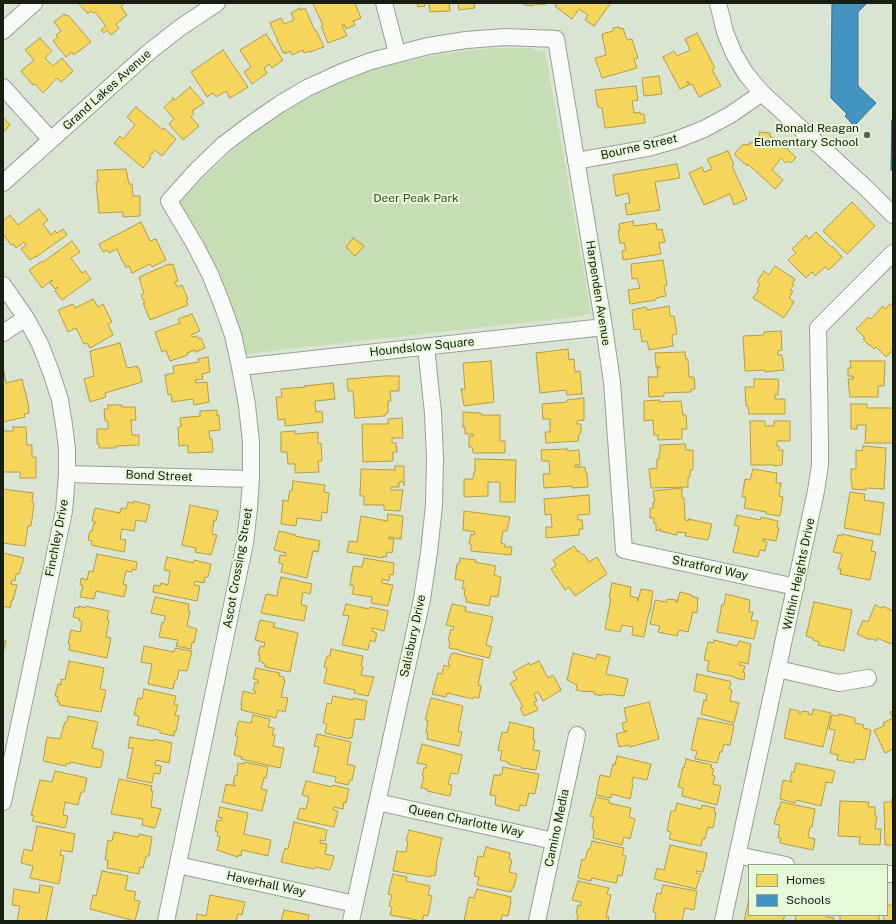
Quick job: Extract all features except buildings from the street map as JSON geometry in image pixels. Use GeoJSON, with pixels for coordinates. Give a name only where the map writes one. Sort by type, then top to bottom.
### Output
{"type":"FeatureCollection","features":[{"type":"Feature","properties":{"kind":"street"},"geometry":{"type":"LineString","coordinates":[[3,31],[34,3]]}},
{"type":"Feature","properties":{"kind":"street","name":"Grand Lakes Avenue"},"geometry":{"type":"LineString","coordinates":[[3,183],[149,52],[180,27],[217,3]]}},
{"type":"Feature","properties":{"kind":"street"},"geometry":{"type":"LineString","coordinates":[[384,3],[397,53]]}},
{"type":"Feature","properties":{"kind":"street"},"geometry":{"type":"LineString","coordinates":[[718,3],[725,32],[734,54],[746,74],[762,93],[893,214]]}},
{"type":"Feature","properties":{"kind":"street","name":"Harpenden Avenue"},"geometry":{"type":"LineString","coordinates":[[397,53],[466,40],[505,37],[556,39],[612,382],[624,550]]}},
{"type":"Feature","properties":{"kind":"street","name":"Ascot Crossing Street"},"geometry":{"type":"LineString","coordinates":[[166,921],[245,543],[251,479],[251,442],[249,420],[240,367],[226,317],[210,274],[196,245],[169,201],[195,172],[223,145],[280,104],[307,88],[342,72],[397,53]]}},
{"type":"Feature","properties":{"kind":"street"},"geometry":{"type":"LineString","coordinates":[[3,87],[51,140]]}},
{"type":"Feature","properties":{"kind":"street","name":"Bourne Street"},"geometry":{"type":"LineString","coordinates":[[576,161],[648,148],[676,140],[704,129],[730,115],[762,93]]}},
{"type":"Feature","properties":{"kind":"street","name":"Within Heights Drive"},"geometry":{"type":"LineString","coordinates":[[723,921],[816,491],[820,464],[818,328],[893,253]]}},
{"type":"Feature","properties":{"kind":"street","name":"Finchley Drive"},"geometry":{"type":"LineString","coordinates":[[3,285],[26,318],[40,344],[60,400],[66,437],[67,474],[64,510],[3,802]]}},
{"type":"Feature","properties":{"kind":"street"},"geometry":{"type":"LineString","coordinates":[[3,333],[26,318]]}},
{"type":"Feature","properties":{"kind":"street","name":"Houndslow Square"},"geometry":{"type":"LineString","coordinates":[[240,367],[604,327]]}},
{"type":"Feature","properties":{"kind":"street","name":"Salisbury Drive"},"geometry":{"type":"LineString","coordinates":[[351,921],[422,599],[429,552],[434,505],[435,458],[433,413],[426,347]]}},
{"type":"Feature","properties":{"kind":"street","name":"Bond Street"},"geometry":{"type":"LineString","coordinates":[[67,474],[251,479]]}},
{"type":"Feature","properties":{"kind":"street","name":"Stratford Way"},"geometry":{"type":"LineString","coordinates":[[624,550],[796,587]]}},
{"type":"Feature","properties":{"kind":"street"},"geometry":{"type":"LineString","coordinates":[[778,669],[839,683],[868,678]]}},
{"type":"Feature","properties":{"kind":"street","name":"Camino Media"},"geometry":{"type":"LineString","coordinates":[[537,921],[577,735]]}},
{"type":"Feature","properties":{"kind":"street","name":"Queen Charlotte Way"},"geometry":{"type":"LineString","coordinates":[[377,802],[554,841]]}},
{"type":"Feature","properties":{"kind":"street"},"geometry":{"type":"LineString","coordinates":[[737,855],[781,864]]}},
{"type":"Feature","properties":{"kind":"street","name":"Haverhall Way"},"geometry":{"type":"LineString","coordinates":[[178,865],[355,904]]}},
{"type":"Feature","properties":{"kind":"green space","name":"Deer Peak Park"},"geometry":{"type":"Polygon","coordinates":[[[496,48],[531,48],[538,51],[545,50],[591,313],[583,316],[245,354],[179,201],[226,156],[282,110],[379,65],[402,63],[419,58],[464,51],[496,48]]]}},
{"type":"Feature","properties":{"kind":"place","name":"Ronald Reagan Elementary School"},"geometry":{"type":"Point","coordinates":[867,135]}}]}
